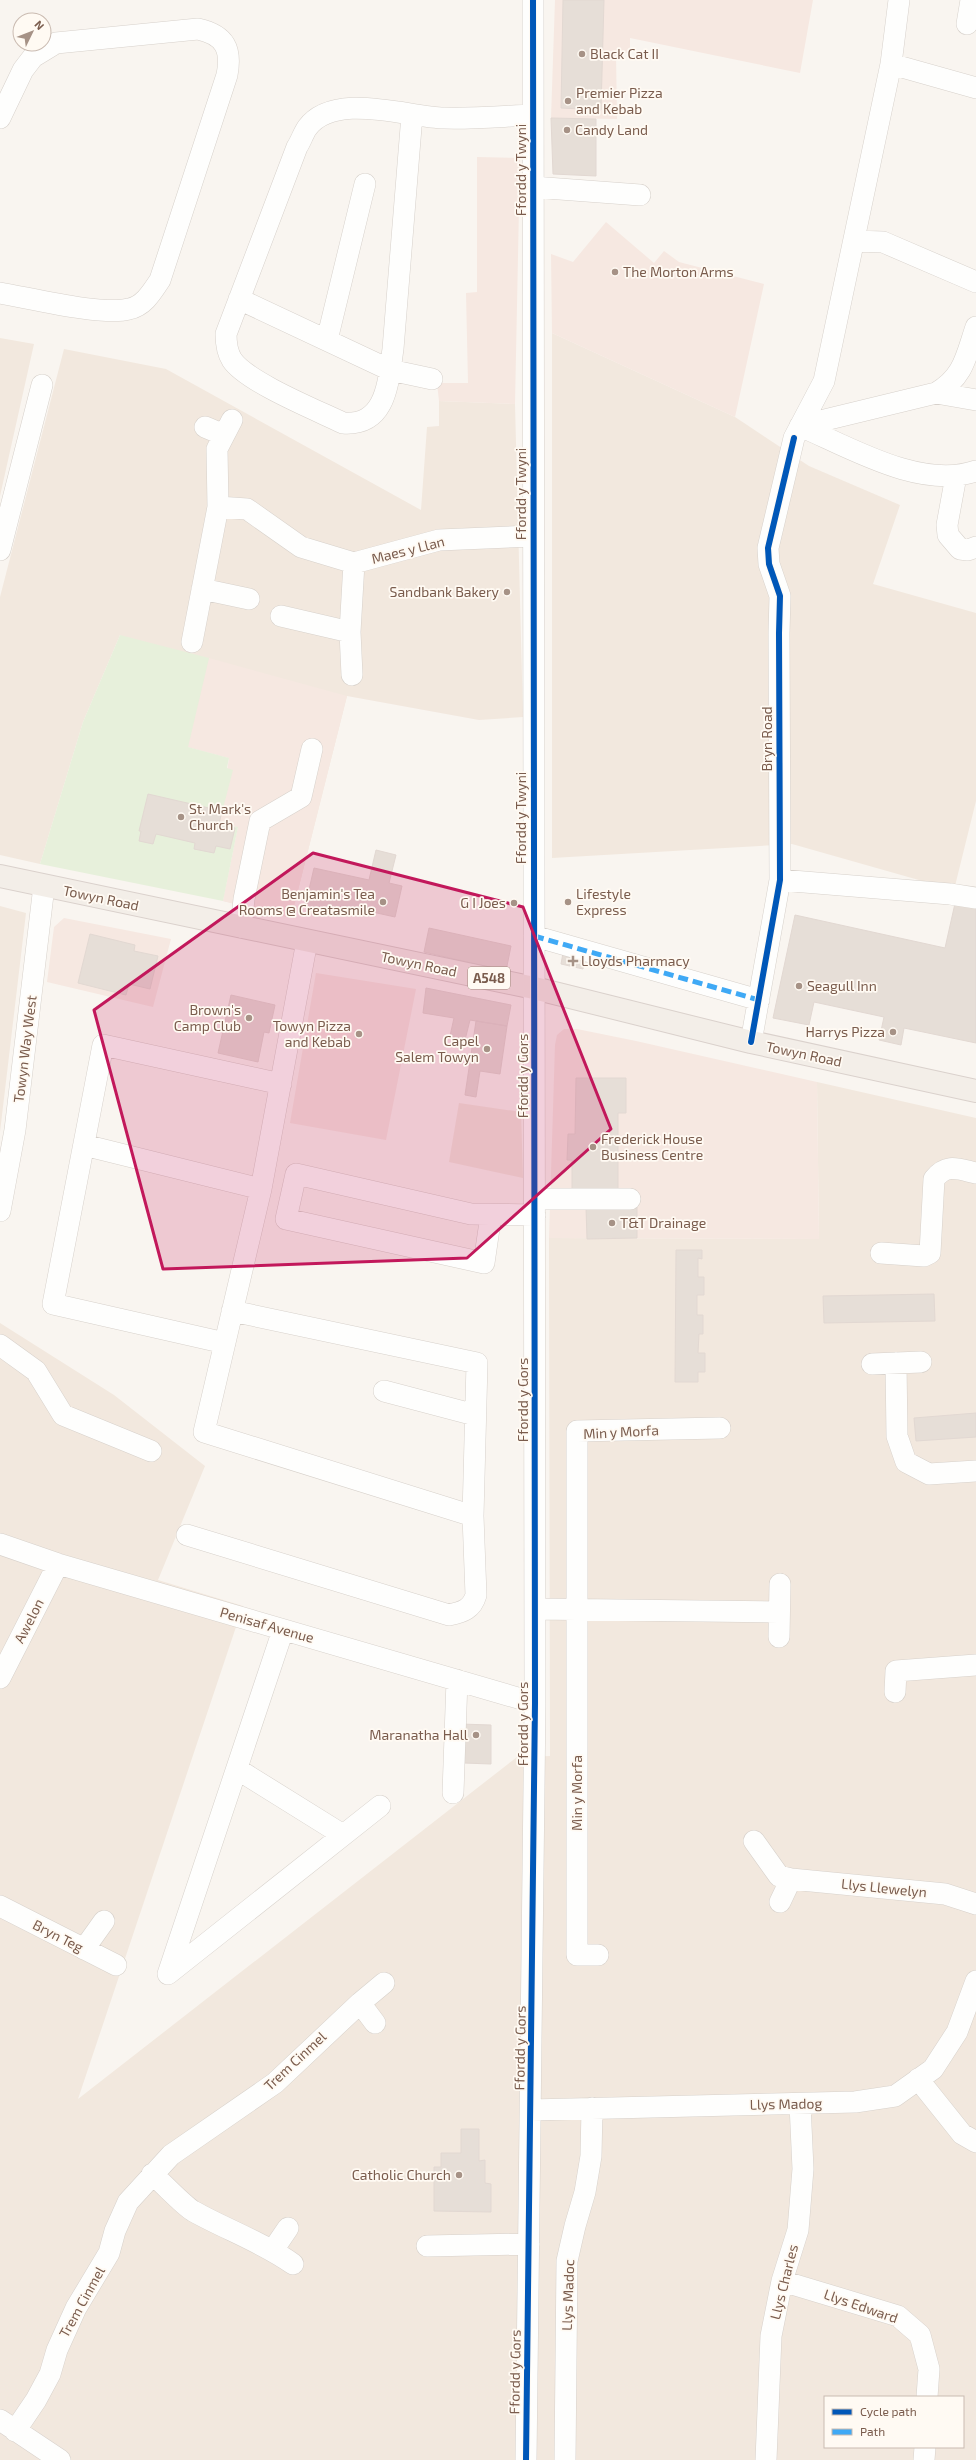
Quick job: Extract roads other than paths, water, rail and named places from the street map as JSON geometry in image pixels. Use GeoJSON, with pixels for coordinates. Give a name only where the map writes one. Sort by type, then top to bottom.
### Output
{"type":"FeatureCollection","features":[{"type":"Feature","properties":{"kind":"main road","name":"Towyn Road"},"geometry":{"type":"LineString","coordinates":[[0,876],[534,988],[751,1042],[976,1091]]}},
{"type":"Feature","properties":{"kind":"street","name":"Ffordd y Twyni"},"geometry":{"type":"LineString","coordinates":[[533,0],[534,988]]}},
{"type":"Feature","properties":{"kind":"street","name":"Bryn Road"},"geometry":{"type":"LineString","coordinates":[[751,1042],[780,880],[780,596],[769,564],[768,548],[797,432],[824,380],[855,241],[891,64],[899,0]]}},
{"type":"Feature","properties":{"kind":"street"},"geometry":{"type":"LineString","coordinates":[[967,24],[972,0]]}},
{"type":"Feature","properties":{"kind":"street"},"geometry":{"type":"LineString","coordinates":[[0,118],[23,70],[33,57],[56,43],[72,39],[198,29],[213,32],[225,44],[230,59],[227,76],[160,280],[148,297],[130,309],[110,311],[0,293]]}},
{"type":"Feature","properties":{"kind":"street"},"geometry":{"type":"LineString","coordinates":[[891,64],[976,88]]}},
{"type":"Feature","properties":{"kind":"street"},"geometry":{"type":"LineString","coordinates":[[412,115],[390,370],[384,396],[377,410],[369,419],[354,424],[343,423],[246,375],[232,361],[227,349],[226,334],[297,147],[308,127],[323,115],[341,109],[359,108],[445,118],[533,114]]}},
{"type":"Feature","properties":{"kind":"street"},"geometry":{"type":"LineString","coordinates":[[327,340],[365,184]]}},
{"type":"Feature","properties":{"kind":"street"},"geometry":{"type":"LineString","coordinates":[[533,187],[640,195]]}},
{"type":"Feature","properties":{"kind":"street"},"geometry":{"type":"LineString","coordinates":[[855,241],[883,242],[976,282]]}},
{"type":"Feature","properties":{"kind":"street"},"geometry":{"type":"LineString","coordinates":[[239,299],[390,370],[432,379]]}},
{"type":"Feature","properties":{"kind":"street"},"geometry":{"type":"LineString","coordinates":[[797,432],[936,393],[951,384],[959,373],[976,327]]}},
{"type":"Feature","properties":{"kind":"street"},"geometry":{"type":"LineString","coordinates":[[0,550],[42,385]]}},
{"type":"Feature","properties":{"kind":"street"},"geometry":{"type":"LineString","coordinates":[[936,393],[976,400]]}},
{"type":"Feature","properties":{"kind":"street"},"geometry":{"type":"LineString","coordinates":[[192,642],[218,507],[217,449],[228,428],[204,428]]}},
{"type":"Feature","properties":{"kind":"street"},"geometry":{"type":"LineString","coordinates":[[797,432],[906,471],[966,474],[947,525],[948,535],[952,543],[960,549],[968,550],[976,547]]}},
{"type":"Feature","properties":{"kind":"street","name":"Maes y Llan"},"geometry":{"type":"LineString","coordinates":[[218,507],[247,510],[301,547],[354,563],[439,540],[533,536]]}},
{"type":"Feature","properties":{"kind":"street","name":"Maes y Llan"},"geometry":{"type":"LineString","coordinates":[[352,674],[350,632],[354,563]]}},
{"type":"Feature","properties":{"kind":"street"},"geometry":{"type":"LineString","coordinates":[[202,588],[249,599]]}},
{"type":"Feature","properties":{"kind":"street"},"geometry":{"type":"LineString","coordinates":[[281,616],[350,632]]}},
{"type":"Feature","properties":{"kind":"street"},"geometry":{"type":"LineString","coordinates":[[241,927],[244,899],[260,822],[301,797],[312,749]]}},
{"type":"Feature","properties":{"kind":"street"},"geometry":{"type":"LineString","coordinates":[[780,880],[950,894],[976,898]]}},
{"type":"Feature","properties":{"kind":"street","name":"Towyn Way West"},"geometry":{"type":"LineString","coordinates":[[0,1211],[15,1130],[44,886]]}},
{"type":"Feature","properties":{"kind":"street"},"geometry":{"type":"LineString","coordinates":[[534,936],[759,1000]]}},
{"type":"Feature","properties":{"kind":"street"},"geometry":{"type":"LineString","coordinates":[[307,941],[261,1189],[204,1432],[473,1516]]}},
{"type":"Feature","properties":{"kind":"street","name":"Ffordd y Gors"},"geometry":{"type":"LineString","coordinates":[[526,2460],[535,1703],[534,988]]}},
{"type":"Feature","properties":{"kind":"street"},"geometry":{"type":"LineString","coordinates":[[225,1342],[54,1304],[103,1045],[280,1084]]}},
{"type":"Feature","properties":{"kind":"street"},"geometry":{"type":"LineString","coordinates":[[84,1145],[261,1189]]}},
{"type":"Feature","properties":{"kind":"street"},"geometry":{"type":"LineString","coordinates":[[881,1253],[924,1256],[930,1253],[934,1179],[941,1171],[952,1168],[976,1173]]}},
{"type":"Feature","properties":{"kind":"street"},"geometry":{"type":"LineString","coordinates":[[491,1215],[484,1263],[286,1219],[296,1174],[471,1214],[491,1215],[535,1207],[630,1199]]}},
{"type":"Feature","properties":{"kind":"street"},"geometry":{"type":"LineString","coordinates":[[187,1536],[450,1615],[469,1608],[474,1604],[476,1595],[473,1516],[477,1363],[232,1311]]}},
{"type":"Feature","properties":{"kind":"street"},"geometry":{"type":"LineString","coordinates":[[0,1345],[36,1371],[63,1415],[151,1451]]}},
{"type":"Feature","properties":{"kind":"street"},"geometry":{"type":"LineString","coordinates":[[872,1364],[921,1362]]}},
{"type":"Feature","properties":{"kind":"street"},"geometry":{"type":"LineString","coordinates":[[896,1363],[897,1436],[906,1462],[929,1474],[976,1471]]}},
{"type":"Feature","properties":{"kind":"street"},"geometry":{"type":"LineString","coordinates":[[384,1391],[475,1415]]}},
{"type":"Feature","properties":{"kind":"street","name":"Min y Morfa"},"geometry":{"type":"LineString","coordinates":[[598,1955],[577,1955],[577,1431],[720,1428]]}},
{"type":"Feature","properties":{"kind":"street","name":"Penisaf Avenue"},"geometry":{"type":"LineString","coordinates":[[0,1544],[58,1564],[535,1703]]}},
{"type":"Feature","properties":{"kind":"street","name":"Awelon"},"geometry":{"type":"LineString","coordinates":[[0,1678],[58,1564]]}},
{"type":"Feature","properties":{"kind":"street"},"geometry":{"type":"LineString","coordinates":[[779,1637],[780,1584]]}},
{"type":"Feature","properties":{"kind":"street"},"geometry":{"type":"LineString","coordinates":[[535,1609],[779,1612]]}},
{"type":"Feature","properties":{"kind":"street"},"geometry":{"type":"LineString","coordinates":[[283,1630],[168,1974],[380,1806]]}},
{"type":"Feature","properties":{"kind":"street"},"geometry":{"type":"LineString","coordinates":[[895,1692],[896,1671],[976,1665]]}},
{"type":"Feature","properties":{"kind":"street"},"geometry":{"type":"LineString","coordinates":[[453,1793],[457,1680]]}},
{"type":"Feature","properties":{"kind":"street"},"geometry":{"type":"LineString","coordinates":[[236,1769],[343,1835]]}},
{"type":"Feature","properties":{"kind":"street","name":"Llys Llewelyn"},"geometry":{"type":"LineString","coordinates":[[754,1841],[779,1876],[791,1879],[945,1894],[976,1904]]}},
{"type":"Feature","properties":{"kind":"street"},"geometry":{"type":"LineString","coordinates":[[780,1902],[791,1879]]}},
{"type":"Feature","properties":{"kind":"street","name":"Bryn Teg"},"geometry":{"type":"LineString","coordinates":[[0,1906],[116,1965]]}},
{"type":"Feature","properties":{"kind":"street"},"geometry":{"type":"LineString","coordinates":[[84,1949],[104,1921]]}},
{"type":"Feature","properties":{"kind":"street","name":"Llys Madog"},"geometry":{"type":"LineString","coordinates":[[531,2110],[855,2102],[895,2096],[933,2069],[957,2032],[976,1981]]}},
{"type":"Feature","properties":{"kind":"street","name":"Trem Cinmel"},"geometry":{"type":"LineString","coordinates":[[8,2426],[50,2374],[57,2350],[66,2329],[76,2308],[109,2253],[115,2231],[128,2202],[170,2155],[275,2082],[360,2003],[384,1983]]}},
{"type":"Feature","properties":{"kind":"street"},"geometry":{"type":"LineString","coordinates":[[360,2003],[375,2023]]}},
{"type":"Feature","properties":{"kind":"street"},"geometry":{"type":"LineString","coordinates":[[918,2079],[962,2134],[976,2142]]}},
{"type":"Feature","properties":{"kind":"street","name":"Llys Charles"},"geometry":{"type":"LineString","coordinates":[[766,2460],[770,2336],[782,2281],[798,2230],[803,2169],[800,2104]]}},
{"type":"Feature","properties":{"kind":"street","name":"Llys Madoc"},"geometry":{"type":"LineString","coordinates":[[565,2460],[567,2261],[574,2226],[585,2192],[591,2156],[592,2108]]}},
{"type":"Feature","properties":{"kind":"street"},"geometry":{"type":"LineString","coordinates":[[152,2174],[192,2210],[274,2250],[293,2264]]}},
{"type":"Feature","properties":{"kind":"street"},"geometry":{"type":"LineString","coordinates":[[274,2250],[288,2228]]}},
{"type":"Feature","properties":{"kind":"street"},"geometry":{"type":"LineString","coordinates":[[427,2246],[529,2244]]}},
{"type":"Feature","properties":{"kind":"street","name":"Llys Edward"},"geometry":{"type":"LineString","coordinates":[[782,2281],[898,2316],[920,2335],[929,2369],[927,2396]]}},
{"type":"Feature","properties":{"kind":"street"},"geometry":{"type":"LineString","coordinates":[[8,2426],[60,2460]]}},
{"type":"Feature","properties":{"kind":"street"},"geometry":{"type":"LineString","coordinates":[[924,2460],[925,2448]]}},
{"type":"Feature","properties":{"kind":"place","name":"Black Cat II"},"geometry":{"type":"Point","coordinates":[582,54]}},
{"type":"Feature","properties":{"kind":"place","name":"Premier Pizza and Kebab"},"geometry":{"type":"Point","coordinates":[568,101]}},
{"type":"Feature","properties":{"kind":"place","name":"Candy Land"},"geometry":{"type":"Point","coordinates":[567,130]}},
{"type":"Feature","properties":{"kind":"place","name":"The Morton Arms"},"geometry":{"type":"Point","coordinates":[615,272]}},
{"type":"Feature","properties":{"kind":"place","name":"Sandbank Bakery"},"geometry":{"type":"Point","coordinates":[507,592]}},
{"type":"Feature","properties":{"kind":"place","name":"St. Mark's Church"},"geometry":{"type":"Point","coordinates":[181,817]}},
{"type":"Feature","properties":{"kind":"place","name":"Benjamin's Tea Rooms @ Creatasmile"},"geometry":{"type":"Point","coordinates":[383,902]}},
{"type":"Feature","properties":{"kind":"place","name":"Lifestyle Express"},"geometry":{"type":"Point","coordinates":[568,902]}},
{"type":"Feature","properties":{"kind":"place","name":"G I Joes"},"geometry":{"type":"Point","coordinates":[514,903]}},
{"type":"Feature","properties":{"kind":"place","name":"Lloyds Pharmacy"},"geometry":{"type":"Point","coordinates":[573,961]}},
{"type":"Feature","properties":{"kind":"place","name":"Seagull Inn"},"geometry":{"type":"Point","coordinates":[799,986]}},
{"type":"Feature","properties":{"kind":"place","name":"Brown's Camp Club"},"geometry":{"type":"Point","coordinates":[249,1018]}},
{"type":"Feature","properties":{"kind":"place","name":"Harrys Pizza"},"geometry":{"type":"Point","coordinates":[893,1032]}},
{"type":"Feature","properties":{"kind":"place","name":"Towyn Pizza and Kebab"},"geometry":{"type":"Point","coordinates":[359,1034]}},
{"type":"Feature","properties":{"kind":"place","name":"Capel Salem Towyn"},"geometry":{"type":"Point","coordinates":[487,1049]}},
{"type":"Feature","properties":{"kind":"place","name":"Frederick House Business Centre"},"geometry":{"type":"Point","coordinates":[593,1147]}},
{"type":"Feature","properties":{"kind":"place","name":"T&T Drainage"},"geometry":{"type":"Point","coordinates":[612,1223]}},
{"type":"Feature","properties":{"kind":"place","name":"Maranatha Hall"},"geometry":{"type":"Point","coordinates":[476,1735]}},
{"type":"Feature","properties":{"kind":"place","name":"Catholic Church"},"geometry":{"type":"Point","coordinates":[459,2175]}}]}
